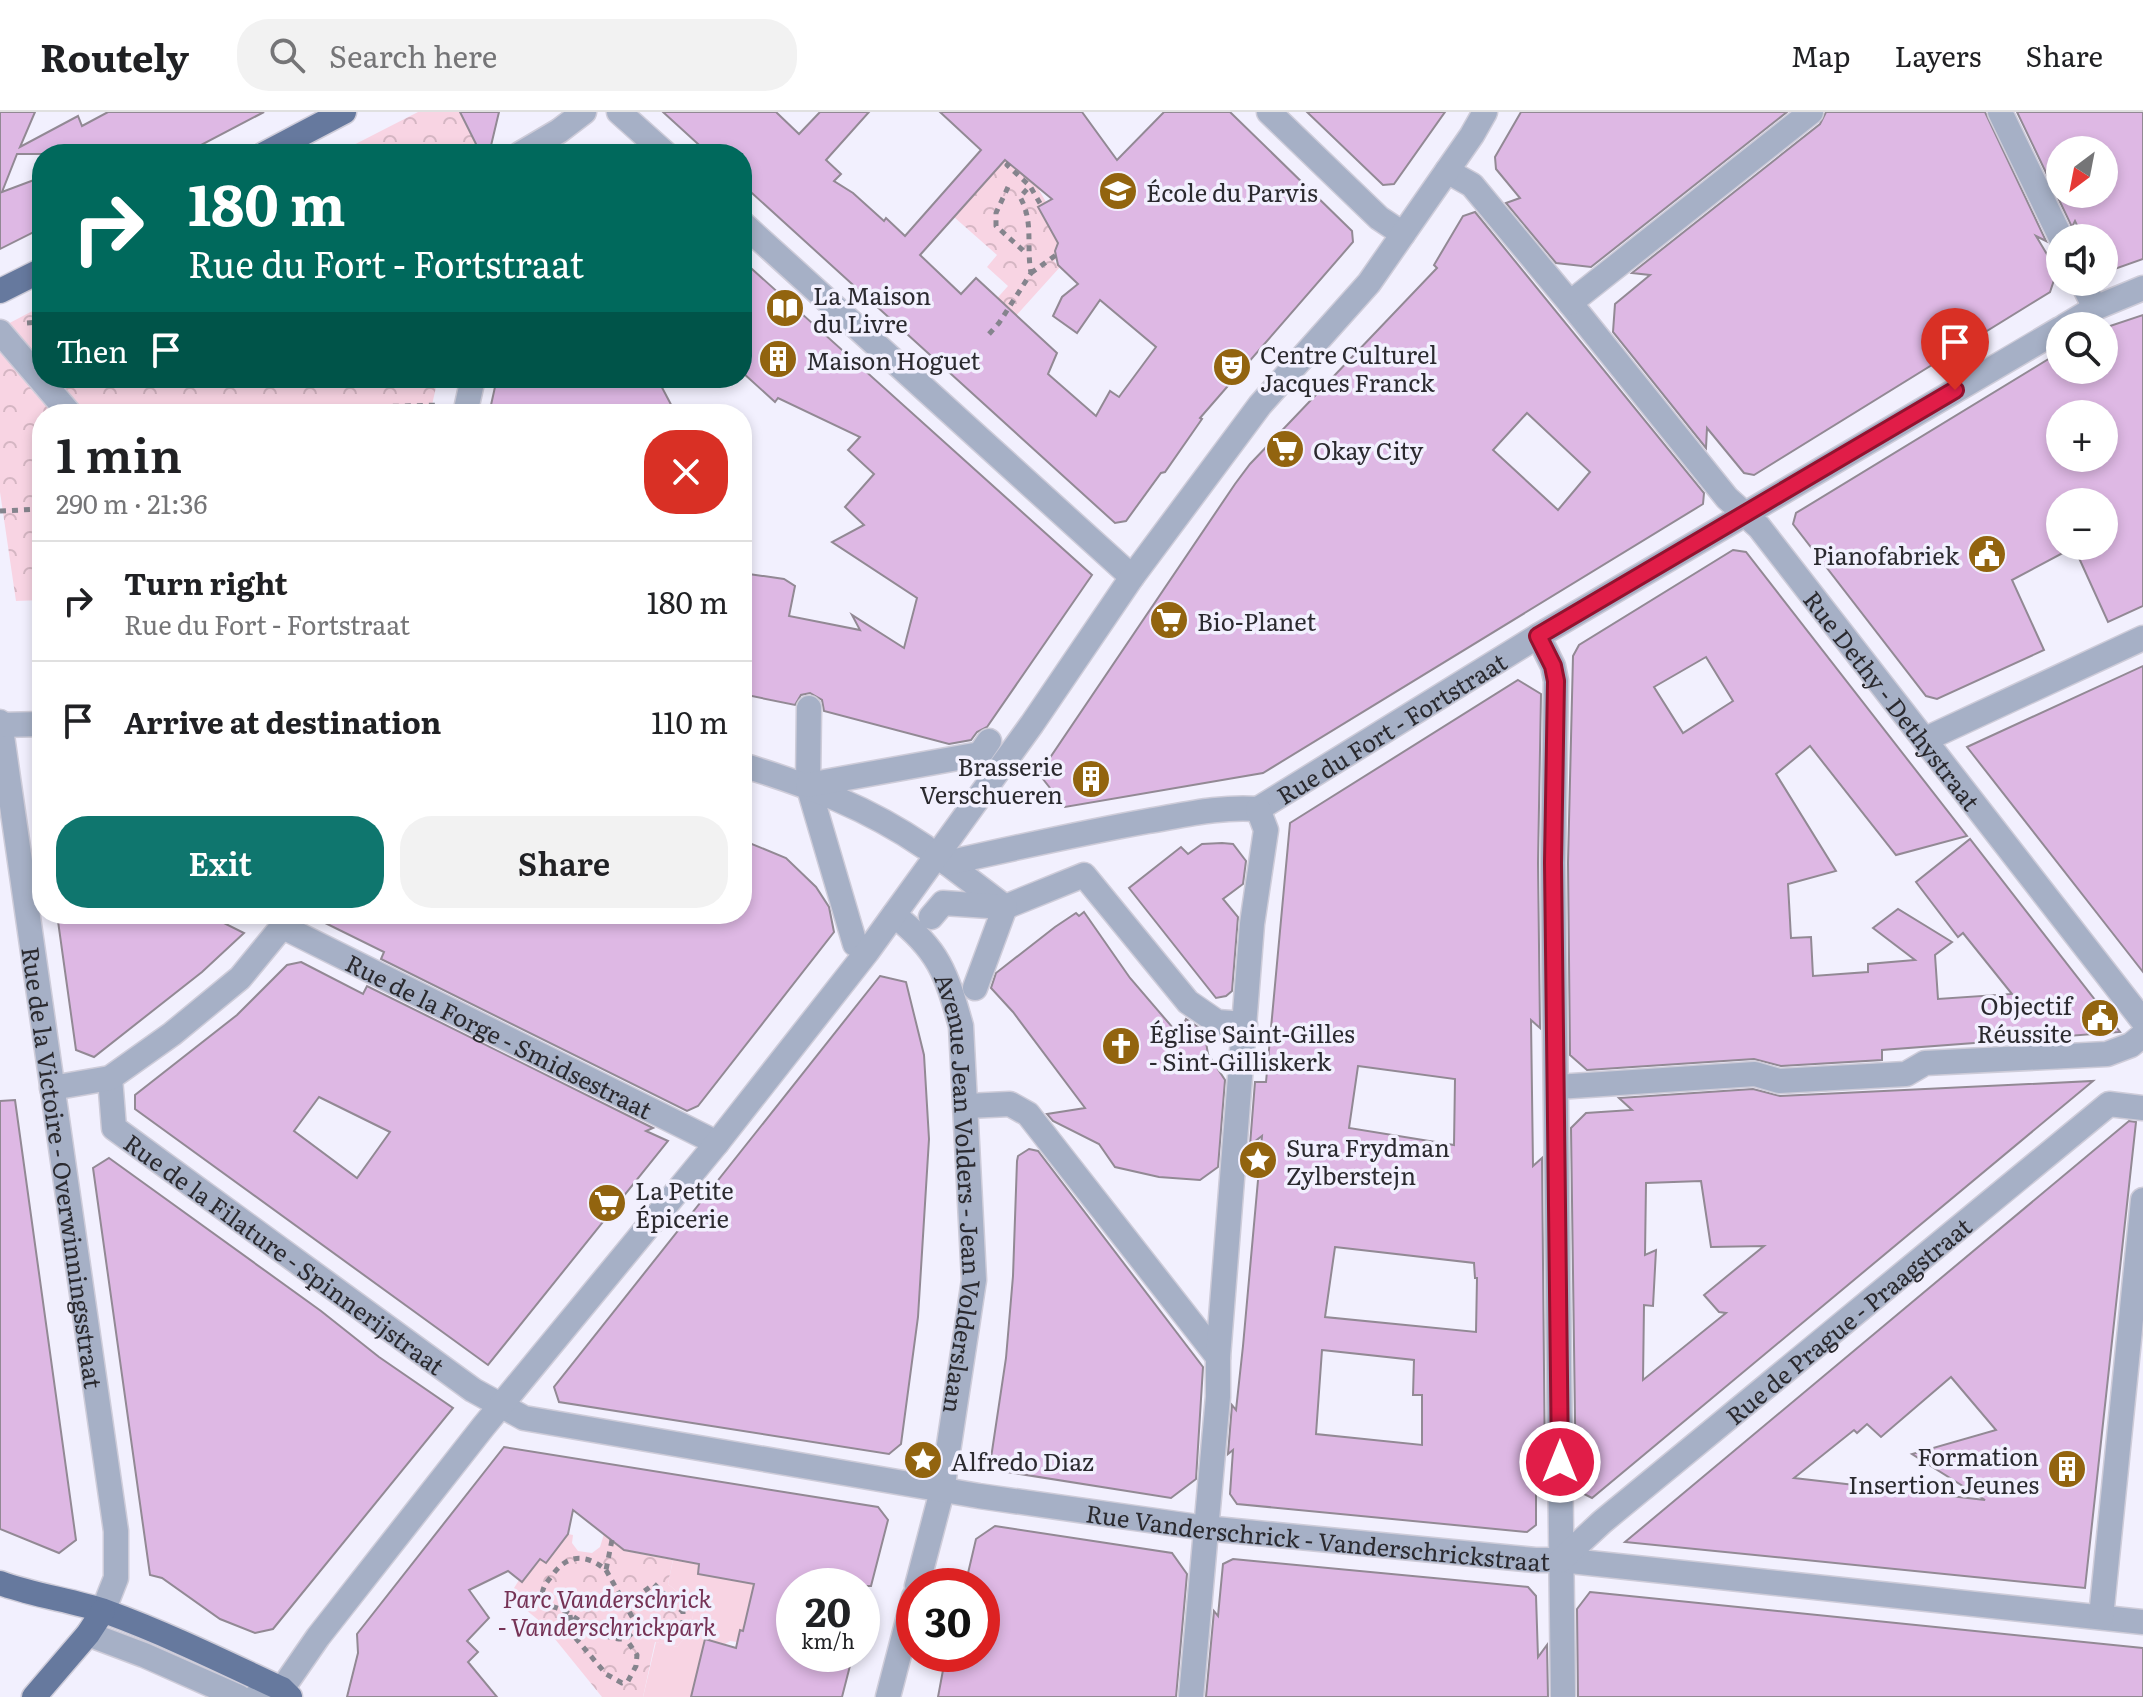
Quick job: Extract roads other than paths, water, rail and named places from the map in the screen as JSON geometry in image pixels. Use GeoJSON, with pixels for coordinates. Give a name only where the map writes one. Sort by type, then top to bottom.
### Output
{"type":"FeatureCollection","features":[{"type":"Feature","properties":{"kind":"main road"},"geometry":{"type":"LineString","coordinates":[[283,144],[344,112]]}},
{"type":"Feature","properties":{"kind":"main road"},"geometry":{"type":"LineString","coordinates":[[0,291],[32,275]]}},
{"type":"Feature","properties":{"kind":"main road"},"geometry":{"type":"LineString","coordinates":[[0,1583],[30,1594],[103,1611],[185,1644],[286,1693]]}},
{"type":"Feature","properties":{"kind":"main road"},"geometry":{"type":"LineString","coordinates":[[34,1697],[88,1634],[103,1611]]}},
{"type":"Feature","properties":{"kind":"street"},"geometry":{"type":"LineString","coordinates":[[537,144],[584,112]]}},
{"type":"Feature","properties":{"kind":"street"},"geometry":{"type":"LineString","coordinates":[[619,112],[655,144]]}},
{"type":"Feature","properties":{"kind":"street"},"geometry":{"type":"LineString","coordinates":[[1269,112],[1379,218],[1403,234]]}},
{"type":"Feature","properties":{"kind":"street"},"geometry":{"type":"LineString","coordinates":[[255,1697],[286,1693],[318,1637],[500,1405],[717,1143],[856,954],[894,915],[1016,746],[1132,577],[1260,405],[1369,283],[1485,112]]}},
{"type":"Feature","properties":{"kind":"street"},"geometry":{"type":"LineString","coordinates":[[1570,303],[1811,112]]}},
{"type":"Feature","properties":{"kind":"street"},"geometry":{"type":"LineString","coordinates":[[2000,112],[2054,224]]}},
{"type":"Feature","properties":{"kind":"street","name":"Rue Dethy - Dethystraat"},"geometry":{"type":"LineString","coordinates":[[1447,171],[1472,185],[1727,498],[1759,527],[2143,1021]]}},
{"type":"Feature","properties":{"kind":"street"},"geometry":{"type":"LineString","coordinates":[[752,232],[1132,577]]}},
{"type":"Feature","properties":{"kind":"street","name":"Rue du Fort - Fortstraat"},"geometry":{"type":"LineString","coordinates":[[2088,312],[2143,288]]}},
{"type":"Feature","properties":{"kind":"street"},"geometry":{"type":"LineString","coordinates":[[2089,296],[2095,308]]}},
{"type":"Feature","properties":{"kind":"street"},"geometry":{"type":"LineString","coordinates":[[0,332],[32,369]]}},
{"type":"Feature","properties":{"kind":"street","name":"Rue du Fort - Fortstraat"},"geometry":{"type":"LineString","coordinates":[[1258,809],[1538,636],[2046,336]]}},
{"type":"Feature","properties":{"kind":"street"},"geometry":{"type":"LineString","coordinates":[[48,388],[61,404]]}},
{"type":"Feature","properties":{"kind":"street"},"geometry":{"type":"LineString","coordinates":[[1538,636],[1553,666],[1556,681],[1553,863],[1563,1697]]}},
{"type":"Feature","properties":{"kind":"street"},"geometry":{"type":"LineString","coordinates":[[1926,739],[2143,638]]}},
{"type":"Feature","properties":{"kind":"street"},"geometry":{"type":"LineString","coordinates":[[809,708],[808,785],[856,954]]}},
{"type":"Feature","properties":{"kind":"street"},"geometry":{"type":"LineString","coordinates":[[0,724],[32,724]]}},
{"type":"Feature","properties":{"kind":"street","name":"Rue de la Victoire - Overwinningsstraat"},"geometry":{"type":"LineString","coordinates":[[0,724],[116,1531],[116,1578],[103,1611]]}},
{"type":"Feature","properties":{"kind":"street"},"geometry":{"type":"LineString","coordinates":[[808,785],[980,754],[989,741]]}},
{"type":"Feature","properties":{"kind":"street"},"geometry":{"type":"LineString","coordinates":[[752,768],[808,785],[871,813],[925,847]]}},
{"type":"Feature","properties":{"kind":"street"},"geometry":{"type":"LineString","coordinates":[[1005,907],[947,863],[1200,812],[1258,809],[1266,830],[1252,924],[1218,1357],[1218,1397],[1191,1697]]}},
{"type":"Feature","properties":{"kind":"street"},"geometry":{"type":"LineString","coordinates":[[1084,875],[1095,831]]}},
{"type":"Feature","properties":{"kind":"street"},"geometry":{"type":"LineString","coordinates":[[1084,875],[1188,1002],[1217,1022],[1245,1024]]}},
{"type":"Feature","properties":{"kind":"street"},"geometry":{"type":"LineString","coordinates":[[931,917],[943,903],[1005,907],[1084,875]]}},
{"type":"Feature","properties":{"kind":"street"},"geometry":{"type":"LineString","coordinates":[[979,983],[1005,907]]}},
{"type":"Feature","properties":{"kind":"street","name":"Avenue Jean Volders - Jean Volderslaan"},"geometry":{"type":"LineString","coordinates":[[894,915],[919,934],[936,957],[950,987],[961,1026],[967,1106],[974,1280],[942,1491],[922,1568]]}},
{"type":"Feature","properties":{"kind":"street"},"geometry":{"type":"LineString","coordinates":[[52,1088],[110,1078],[172,1034],[240,978],[284,924]]}},
{"type":"Feature","properties":{"kind":"street","name":"Rue de la Forge - Smidsestraat"},"geometry":{"type":"LineString","coordinates":[[295,924],[717,1143]]}},
{"type":"Feature","properties":{"kind":"street"},"geometry":{"type":"LineString","coordinates":[[1557,1087],[1755,1074],[1779,1081],[1906,1074],[1925,1063],[2107,1054],[2131,1045],[2143,1035]]}},
{"type":"Feature","properties":{"kind":"street","name":"Rue de la Filature - Spinnerijstraat"},"geometry":{"type":"LineString","coordinates":[[110,1078],[114,1128],[473,1390],[500,1405]]}},
{"type":"Feature","properties":{"kind":"street"},"geometry":{"type":"LineString","coordinates":[[967,1106],[1010,1104],[1028,1114],[1218,1357]]}},
{"type":"Feature","properties":{"kind":"street","name":"Rue de Prague - Praagstraat"},"geometry":{"type":"LineString","coordinates":[[1561,1560],[1602,1522],[2109,1104],[2143,1108]]}},
{"type":"Feature","properties":{"kind":"street"},"geometry":{"type":"LineString","coordinates":[[2101,1617],[2143,1200]]}},
{"type":"Feature","properties":{"kind":"street","name":"Rue Vanderschrick - Vanderschrickstraat"},"geometry":{"type":"LineString","coordinates":[[500,1405],[524,1418],[942,1491],[1205,1528],[1561,1560],[2143,1622]]}},
{"type":"Feature","properties":{"kind":"street"},"geometry":{"type":"LineString","coordinates":[[88,1634],[239,1697]]}},
{"type":"Feature","properties":{"kind":"street"},"geometry":{"type":"LineString","coordinates":[[888,1697],[896,1666]]}},
{"type":"Feature","properties":{"kind":"place","name":"École du Parvis"},"geometry":{"type":"Point","coordinates":[1118,191]}},
{"type":"Feature","properties":{"kind":"place","name":"La Maison du Livre"},"geometry":{"type":"Point","coordinates":[785,308]}},
{"type":"Feature","properties":{"kind":"place","name":"Maison Hoguet"},"geometry":{"type":"Point","coordinates":[778,359]}},
{"type":"Feature","properties":{"kind":"place","name":"Centre Culturel Jacques Franck"},"geometry":{"type":"Point","coordinates":[1232,367]}},
{"type":"Feature","properties":{"kind":"place","name":"Okay City"},"geometry":{"type":"Point","coordinates":[1285,449]}},
{"type":"Feature","properties":{"kind":"place","name":"Pianofabriek"},"geometry":{"type":"Point","coordinates":[1987,554]}},
{"type":"Feature","properties":{"kind":"place","name":"Bio-Planet"},"geometry":{"type":"Point","coordinates":[1169,620]}},
{"type":"Feature","properties":{"kind":"place","name":"Brasserie Verschueren"},"geometry":{"type":"Point","coordinates":[1091,779]}},
{"type":"Feature","properties":{"kind":"place","name":"Objectif Réussite"},"geometry":{"type":"Point","coordinates":[2100,1018]}},
{"type":"Feature","properties":{"kind":"place","name":"Église Saint-Gilles - Sint-Gilliskerk"},"geometry":{"type":"Point","coordinates":[1121,1046]}},
{"type":"Feature","properties":{"kind":"place","name":"Sura Frydman Zylberstejn"},"geometry":{"type":"Point","coordinates":[1258,1160]}},
{"type":"Feature","properties":{"kind":"place","name":"La Petite Épicerie"},"geometry":{"type":"Point","coordinates":[607,1203]}},
{"type":"Feature","properties":{"kind":"place","name":"Alfredo Diaz"},"geometry":{"type":"Point","coordinates":[923,1460]}},
{"type":"Feature","properties":{"kind":"place","name":"Formation Insertion Jeunes"},"geometry":{"type":"Point","coordinates":[2067,1469]}},
{"type":"Feature","properties":{"kind":"park label","name":"Parc Vanderschrick - Vanderschrickpark"},"geometry":{"type":"Point","coordinates":[607,1611]}}]}
